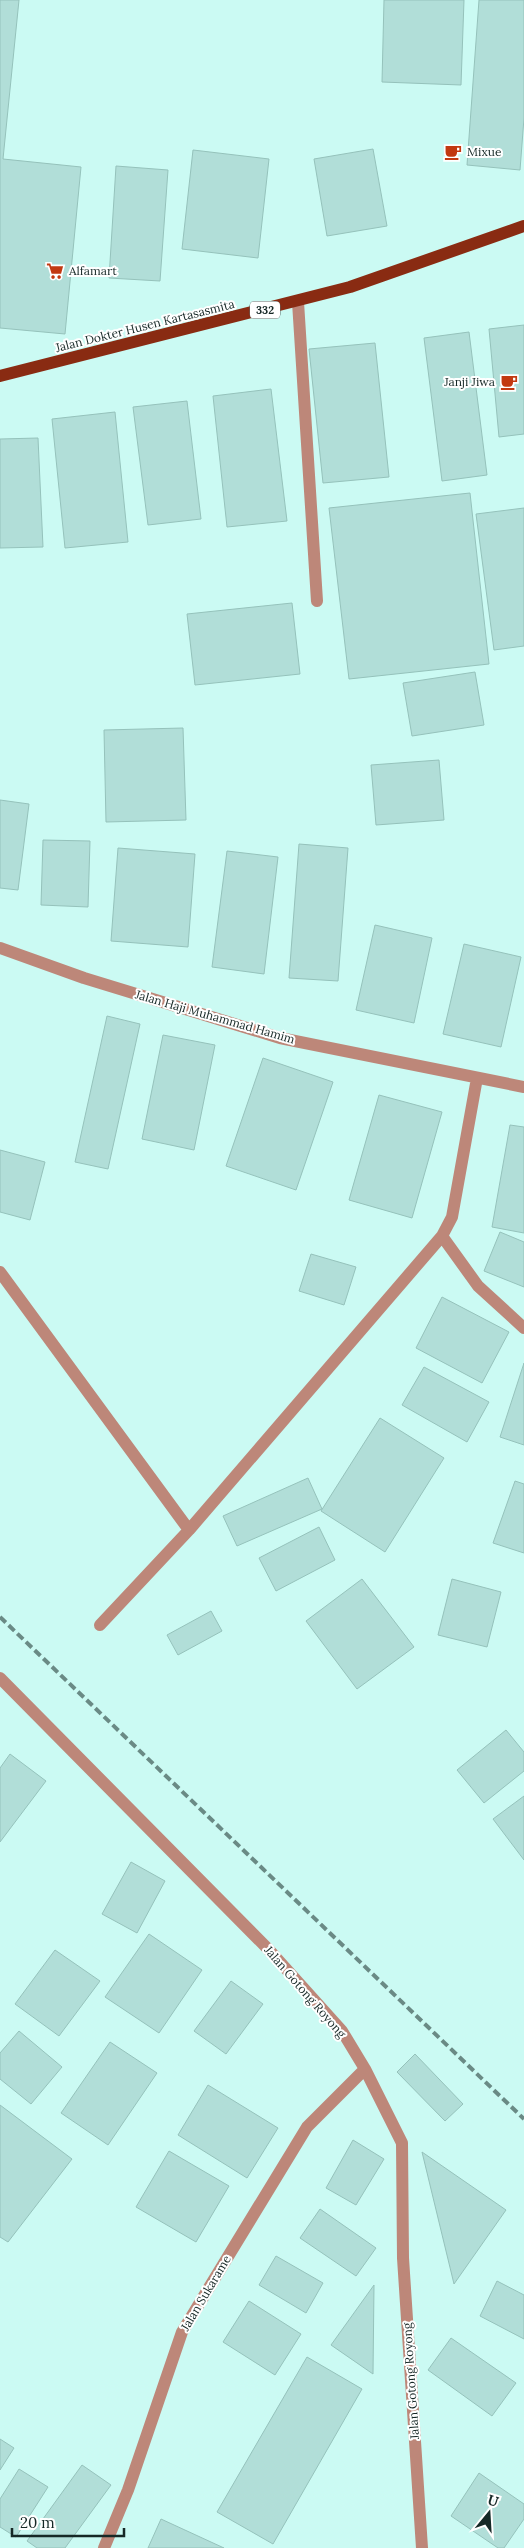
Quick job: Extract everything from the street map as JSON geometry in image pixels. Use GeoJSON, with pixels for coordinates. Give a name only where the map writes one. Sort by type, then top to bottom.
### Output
{"type":"FeatureCollection","features":[{"type":"Feature","properties":{"kind":"main road","name":"Jalan Dokter Husen Kartasasmita"},"geometry":{"type":"LineString","coordinates":[[0,376],[298,302],[350,287],[524,226]]}},
{"type":"Feature","properties":{"kind":"street"},"geometry":{"type":"LineString","coordinates":[[298,302],[317,601]]}},
{"type":"Feature","properties":{"kind":"street","name":"Jalan Haji Muhammad Hamim"},"geometry":{"type":"LineString","coordinates":[[0,948],[84,978],[280,1038],[524,1087]]}},
{"type":"Feature","properties":{"kind":"street"},"geometry":{"type":"LineString","coordinates":[[100,1625],[189,1530],[442,1236],[452,1216],[477,1078]]}},
{"type":"Feature","properties":{"kind":"street"},"geometry":{"type":"LineString","coordinates":[[442,1236],[478,1286],[524,1328]]}},
{"type":"Feature","properties":{"kind":"street"},"geometry":{"type":"LineString","coordinates":[[0,1272],[189,1530]]}},
{"type":"Feature","properties":{"kind":"street","name":"Jalan Gotong Royong"},"geometry":{"type":"LineString","coordinates":[[0,1678],[270,1951],[342,2032],[365,2069],[402,2143],[403,2258],[422,2548]]}},
{"type":"Feature","properties":{"kind":"street","name":"Jalan Sukarame"},"geometry":{"type":"LineString","coordinates":[[104,2548],[128,2490],[182,2332],[307,2127],[365,2069]]}},
{"type":"Feature","properties":{"kind":"building"},"geometry":{"type":"Polygon","coordinates":[[[0,0],[19,0],[3,159],[81,167],[65,334],[0,328],[0,0]]]}},
{"type":"Feature","properties":{"kind":"building"},"geometry":{"type":"Polygon","coordinates":[[[384,0],[464,0],[461,85],[382,82],[384,0]]]}},
{"type":"Feature","properties":{"kind":"building"},"geometry":{"type":"Polygon","coordinates":[[[479,0],[524,0],[524,118],[520,170],[467,165],[479,0]]]}},
{"type":"Feature","properties":{"kind":"building"},"geometry":{"type":"Polygon","coordinates":[[[373,149],[387,226],[327,236],[314,159],[373,149]]]}},
{"type":"Feature","properties":{"kind":"building"},"geometry":{"type":"Polygon","coordinates":[[[193,150],[269,159],[258,258],[182,249],[193,150]]]}},
{"type":"Feature","properties":{"kind":"building"},"geometry":{"type":"Polygon","coordinates":[[[116,166],[168,170],[160,281],[109,278],[116,166]]]}},
{"type":"Feature","properties":{"kind":"building","name":"Janji Jiwa"},"geometry":{"type":"Polygon","coordinates":[[[524,325],[524,434],[499,437],[489,329],[524,325]]]}},
{"type":"Feature","properties":{"kind":"building"},"geometry":{"type":"Polygon","coordinates":[[[469,332],[487,475],[442,481],[424,338],[469,332]]]}},
{"type":"Feature","properties":{"kind":"building"},"geometry":{"type":"Polygon","coordinates":[[[375,343],[389,477],[323,483],[309,349],[375,343]]]}},
{"type":"Feature","properties":{"kind":"building"},"geometry":{"type":"Polygon","coordinates":[[[271,389],[287,521],[227,527],[213,396],[271,389]]]}},
{"type":"Feature","properties":{"kind":"building"},"geometry":{"type":"Polygon","coordinates":[[[187,401],[201,519],[148,525],[133,407],[187,401]]]}},
{"type":"Feature","properties":{"kind":"building"},"geometry":{"type":"Polygon","coordinates":[[[115,412],[128,542],[65,548],[52,419],[115,412]]]}},
{"type":"Feature","properties":{"kind":"building"},"geometry":{"type":"Polygon","coordinates":[[[38,438],[43,547],[0,548],[0,439],[38,438]]]}},
{"type":"Feature","properties":{"kind":"building"},"geometry":{"type":"Polygon","coordinates":[[[470,493],[489,664],[349,679],[329,508],[470,493]]]}},
{"type":"Feature","properties":{"kind":"building"},"geometry":{"type":"Polygon","coordinates":[[[524,508],[524,646],[494,650],[476,514],[524,508]]]}},
{"type":"Feature","properties":{"kind":"building"},"geometry":{"type":"Polygon","coordinates":[[[292,603],[300,674],[195,685],[187,614],[292,603]]]}},
{"type":"Feature","properties":{"kind":"building"},"geometry":{"type":"Polygon","coordinates":[[[475,672],[484,725],[412,736],[403,683],[475,672]]]}},
{"type":"Feature","properties":{"kind":"building"},"geometry":{"type":"Polygon","coordinates":[[[183,728],[186,820],[106,822],[104,730],[183,728]]]}},
{"type":"Feature","properties":{"kind":"building"},"geometry":{"type":"Polygon","coordinates":[[[439,760],[444,820],[376,825],[371,765],[439,760]]]}},
{"type":"Feature","properties":{"kind":"building"},"geometry":{"type":"Polygon","coordinates":[[[0,800],[29,804],[18,890],[0,888],[0,800]]]}},
{"type":"Feature","properties":{"kind":"building"},"geometry":{"type":"Polygon","coordinates":[[[43,840],[90,841],[88,907],[41,905],[43,840]]]}},
{"type":"Feature","properties":{"kind":"building"},"geometry":{"type":"Polygon","coordinates":[[[299,844],[348,848],[338,981],[289,978],[299,844]]]}},
{"type":"Feature","properties":{"kind":"building"},"geometry":{"type":"Polygon","coordinates":[[[118,848],[195,854],[188,947],[111,941],[118,848]]]}},
{"type":"Feature","properties":{"kind":"building"},"geometry":{"type":"Polygon","coordinates":[[[227,851],[278,857],[264,974],[212,967],[227,851]]]}},
{"type":"Feature","properties":{"kind":"building"},"geometry":{"type":"Polygon","coordinates":[[[375,925],[432,938],[414,1023],[356,1010],[375,925]]]}},
{"type":"Feature","properties":{"kind":"building"},"geometry":{"type":"Polygon","coordinates":[[[464,944],[521,957],[501,1047],[443,1034],[464,944]]]}},
{"type":"Feature","properties":{"kind":"building"},"geometry":{"type":"Polygon","coordinates":[[[107,1016],[140,1024],[108,1169],[75,1162],[107,1016]]]}},
{"type":"Feature","properties":{"kind":"building"},"geometry":{"type":"Polygon","coordinates":[[[163,1035],[215,1045],[194,1150],[142,1139],[163,1035]]]}},
{"type":"Feature","properties":{"kind":"building"},"geometry":{"type":"Polygon","coordinates":[[[263,1058],[333,1082],[296,1190],[226,1166],[263,1058]]]}},
{"type":"Feature","properties":{"kind":"building"},"geometry":{"type":"Polygon","coordinates":[[[379,1095],[442,1112],[412,1218],[349,1200],[379,1095]]]}},
{"type":"Feature","properties":{"kind":"building"},"geometry":{"type":"Polygon","coordinates":[[[510,1125],[524,1127],[524,1233],[492,1227],[510,1125]]]}},
{"type":"Feature","properties":{"kind":"building"},"geometry":{"type":"Polygon","coordinates":[[[0,1150],[45,1162],[30,1220],[0,1212],[0,1150]]]}},
{"type":"Feature","properties":{"kind":"building"},"geometry":{"type":"Polygon","coordinates":[[[500,1232],[524,1242],[524,1287],[484,1271],[500,1232]]]}},
{"type":"Feature","properties":{"kind":"building"},"geometry":{"type":"Polygon","coordinates":[[[311,1254],[356,1267],[344,1305],[299,1291],[311,1254]]]}},
{"type":"Feature","properties":{"kind":"building"},"geometry":{"type":"Polygon","coordinates":[[[442,1297],[509,1332],[482,1383],[416,1348],[442,1297]]]}},
{"type":"Feature","properties":{"kind":"building"},"geometry":{"type":"Polygon","coordinates":[[[524,1363],[524,1445],[500,1437],[524,1363]]]}},
{"type":"Feature","properties":{"kind":"building"},"geometry":{"type":"Polygon","coordinates":[[[424,1367],[489,1402],[467,1442],[402,1405],[424,1367]]]}},
{"type":"Feature","properties":{"kind":"building"},"geometry":{"type":"Polygon","coordinates":[[[380,1418],[444,1458],[385,1552],[321,1511],[380,1418]]]}},
{"type":"Feature","properties":{"kind":"building"},"geometry":{"type":"Polygon","coordinates":[[[308,1478],[322,1509],[237,1546],[223,1516],[308,1478]]]}},
{"type":"Feature","properties":{"kind":"building"},"geometry":{"type":"Polygon","coordinates":[[[515,1481],[524,1484],[524,1553],[493,1543],[515,1481]]]}},
{"type":"Feature","properties":{"kind":"building"},"geometry":{"type":"Polygon","coordinates":[[[319,1527],[335,1560],[276,1591],[259,1558],[319,1527]]]}},
{"type":"Feature","properties":{"kind":"building"},"geometry":{"type":"Polygon","coordinates":[[[362,1579],[414,1647],[357,1689],[306,1621],[362,1579]]]}},
{"type":"Feature","properties":{"kind":"building"},"geometry":{"type":"Polygon","coordinates":[[[452,1579],[501,1592],[487,1647],[438,1635],[452,1579]]]}},
{"type":"Feature","properties":{"kind":"building"},"geometry":{"type":"Polygon","coordinates":[[[211,1611],[222,1631],[178,1655],[167,1635],[211,1611]]]}},
{"type":"Feature","properties":{"kind":"building"},"geometry":{"type":"Polygon","coordinates":[[[506,1730],[524,1752],[524,1771],[484,1803],[457,1770],[506,1730]]]}},
{"type":"Feature","properties":{"kind":"building"},"geometry":{"type":"Polygon","coordinates":[[[10,1754],[46,1781],[0,1842],[0,1768],[10,1754]]]}},
{"type":"Feature","properties":{"kind":"building"},"geometry":{"type":"Polygon","coordinates":[[[524,1796],[524,1860],[493,1819],[524,1796]]]}},
{"type":"Feature","properties":{"kind":"building"},"geometry":{"type":"Polygon","coordinates":[[[131,1862],[165,1881],[137,1933],[102,1914],[131,1862]]]}},
{"type":"Feature","properties":{"kind":"building"},"geometry":{"type":"Polygon","coordinates":[[[149,1934],[202,1970],[159,2033],[105,1997],[149,1934]]]}},
{"type":"Feature","properties":{"kind":"building"},"geometry":{"type":"Polygon","coordinates":[[[55,1950],[100,1981],[59,2036],[15,2004],[55,1950]]]}},
{"type":"Feature","properties":{"kind":"building"},"geometry":{"type":"Polygon","coordinates":[[[231,1981],[263,2004],[226,2054],[194,2031],[231,1981]]]}},
{"type":"Feature","properties":{"kind":"building"},"geometry":{"type":"Polygon","coordinates":[[[19,2031],[62,2067],[31,2104],[0,2079],[0,2053],[19,2031]]]}},
{"type":"Feature","properties":{"kind":"building"},"geometry":{"type":"Polygon","coordinates":[[[110,2042],[157,2073],[108,2145],[61,2113],[110,2042]]]}},
{"type":"Feature","properties":{"kind":"building"},"geometry":{"type":"Polygon","coordinates":[[[415,2054],[463,2104],[445,2121],[397,2072],[415,2054]]]}},
{"type":"Feature","properties":{"kind":"building"},"geometry":{"type":"Polygon","coordinates":[[[208,2085],[278,2128],[247,2178],[178,2135],[208,2085]]]}},
{"type":"Feature","properties":{"kind":"building"},"geometry":{"type":"Polygon","coordinates":[[[0,2105],[72,2159],[8,2242],[0,2237],[0,2105]]]}},
{"type":"Feature","properties":{"kind":"building"},"geometry":{"type":"Polygon","coordinates":[[[353,2140],[384,2159],[356,2205],[326,2188],[353,2140]]]}},
{"type":"Feature","properties":{"kind":"building"},"geometry":{"type":"Polygon","coordinates":[[[169,2151],[229,2186],[196,2242],[136,2207],[169,2151]]]}},
{"type":"Feature","properties":{"kind":"building"},"geometry":{"type":"Polygon","coordinates":[[[422,2152],[506,2210],[454,2284],[422,2152]]]}},
{"type":"Feature","properties":{"kind":"building"},"geometry":{"type":"Polygon","coordinates":[[[320,2209],[376,2248],[356,2276],[300,2238],[320,2209]]]}},
{"type":"Feature","properties":{"kind":"building"},"geometry":{"type":"Polygon","coordinates":[[[276,2256],[323,2283],[306,2313],[259,2285],[276,2256]]]}},
{"type":"Feature","properties":{"kind":"building"},"geometry":{"type":"Polygon","coordinates":[[[497,2281],[524,2295],[524,2339],[480,2316],[497,2281]]]}},
{"type":"Feature","properties":{"kind":"building"},"geometry":{"type":"Polygon","coordinates":[[[374,2285],[373,2374],[331,2345],[374,2285]]]}},
{"type":"Feature","properties":{"kind":"building"},"geometry":{"type":"Polygon","coordinates":[[[249,2301],[301,2334],[275,2375],[223,2342],[249,2301]]]}},
{"type":"Feature","properties":{"kind":"building"},"geometry":{"type":"Polygon","coordinates":[[[451,2338],[516,2383],[492,2416],[428,2370],[451,2338]]]}},
{"type":"Feature","properties":{"kind":"building"},"geometry":{"type":"Polygon","coordinates":[[[307,2357],[362,2389],[273,2544],[217,2512],[307,2357]]]}},
{"type":"Feature","properties":{"kind":"building"},"geometry":{"type":"Polygon","coordinates":[[[0,2439],[14,2448],[0,2470],[0,2439]]]}},
{"type":"Feature","properties":{"kind":"building"},"geometry":{"type":"Polygon","coordinates":[[[82,2465],[111,2485],[65,2548],[37,2548],[27,2541],[82,2465]]]}},
{"type":"Feature","properties":{"kind":"building"},"geometry":{"type":"Polygon","coordinates":[[[19,2469],[48,2487],[16,2537],[0,2527],[0,2499],[19,2469]]]}},
{"type":"Feature","properties":{"kind":"building"},"geometry":{"type":"Polygon","coordinates":[[[479,2473],[524,2504],[524,2519],[504,2548],[498,2548],[451,2516],[479,2473]]]}},
{"type":"Feature","properties":{"kind":"building"},"geometry":{"type":"Polygon","coordinates":[[[161,2519],[224,2548],[148,2548],[161,2519]]]}},
{"type":"Feature","properties":{"kind":"railway"},"geometry":{"type":"LineString","coordinates":[[0,1617],[524,2119]]}},
{"type":"Feature","properties":{"kind":"place","name":"Mixue"},"geometry":{"type":"Point","coordinates":[453,152]}},
{"type":"Feature","properties":{"kind":"place","name":"Alfamart"},"geometry":{"type":"Point","coordinates":[55,271]}},
{"type":"Feature","properties":{"kind":"place","name":"Janji Jiwa"},"geometry":{"type":"Point","coordinates":[509,382]}}]}
